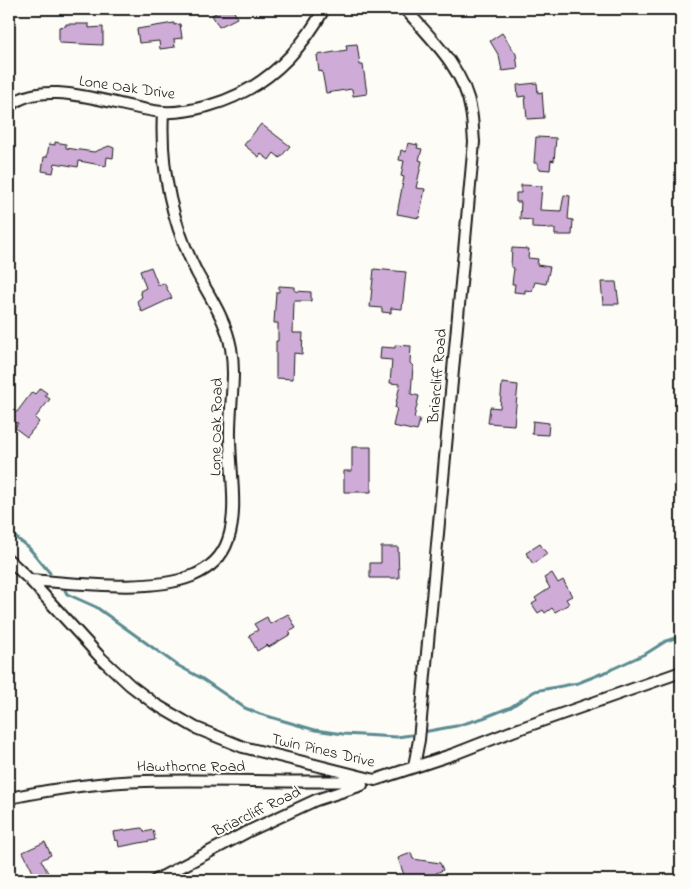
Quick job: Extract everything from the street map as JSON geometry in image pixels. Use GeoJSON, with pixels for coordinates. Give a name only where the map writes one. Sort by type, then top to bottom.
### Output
{"type":"FeatureCollection","features":[{"type":"Feature","properties":{"kind":"street","name":"Lone Oak Drive"},"geometry":{"type":"LineString","coordinates":[[9,107],[27,96],[55,92],[163,112],[193,110],[224,102],[247,91],[279,68],[296,52],[324,9]]}},
{"type":"Feature","properties":{"kind":"street","name":"Briarcliff Road"},"geometry":{"type":"LineString","coordinates":[[405,9],[436,43],[461,79],[471,109],[474,142],[419,740],[414,766]]}},
{"type":"Feature","properties":{"kind":"street","name":"Lone Oak Road"},"geometry":{"type":"LineString","coordinates":[[30,580],[128,585],[167,583],[192,576],[211,566],[221,556],[228,542],[232,526],[230,431],[233,373],[231,348],[224,324],[197,272],[178,229],[170,200],[164,164],[163,112]]}},
{"type":"Feature","properties":{"kind":"street","name":"Twin Pines Drive"},"geometry":{"type":"LineString","coordinates":[[9,560],[30,580],[101,658],[130,685],[156,704],[196,728],[243,747],[375,780],[454,754],[681,672]]}},
{"type":"Feature","properties":{"kind":"street","name":"Briarcliff Road"},"geometry":{"type":"LineString","coordinates":[[156,880],[247,832],[316,800],[375,780]]}},
{"type":"Feature","properties":{"kind":"street","name":"Hawthorne Road"},"geometry":{"type":"LineString","coordinates":[[9,798],[57,788],[144,781],[308,783],[375,780]]}},
{"type":"Feature","properties":{"kind":"street"},"geometry":{"type":"LineString","coordinates":[[175,870],[181,880]]}},
{"type":"Feature","properties":{"kind":"building"},"geometry":{"type":"Polygon","coordinates":[[[214,9],[233,9],[237,18],[219,27],[212,15],[216,13],[214,9]]]}},
{"type":"Feature","properties":{"kind":"building"},"geometry":{"type":"Polygon","coordinates":[[[174,23],[174,25],[180,24],[182,38],[174,39],[175,47],[160,49],[159,41],[139,43],[137,29],[174,23]]]}},
{"type":"Feature","properties":{"kind":"building"},"geometry":{"type":"Polygon","coordinates":[[[66,24],[89,24],[89,28],[103,27],[103,45],[59,43],[59,27],[66,26],[66,24]]]}},
{"type":"Feature","properties":{"kind":"building"},"geometry":{"type":"Polygon","coordinates":[[[502,33],[516,54],[518,69],[502,71],[499,56],[490,41],[502,33]]]}},
{"type":"Feature","properties":{"kind":"building"},"geometry":{"type":"Polygon","coordinates":[[[357,44],[360,65],[363,65],[367,94],[353,96],[352,89],[326,93],[322,71],[319,72],[317,55],[347,50],[346,45],[357,44]]]}},
{"type":"Feature","properties":{"kind":"building"},"geometry":{"type":"Polygon","coordinates":[[[537,83],[538,93],[542,92],[544,118],[527,119],[525,96],[518,97],[517,85],[537,83]]]}},
{"type":"Feature","properties":{"kind":"building"},"geometry":{"type":"Polygon","coordinates":[[[261,124],[290,146],[280,158],[274,153],[269,160],[261,154],[259,157],[244,145],[261,124]]]}},
{"type":"Feature","properties":{"kind":"building"},"geometry":{"type":"Polygon","coordinates":[[[536,137],[556,138],[554,161],[551,160],[550,170],[538,169],[538,163],[534,163],[536,137]]]}},
{"type":"Feature","properties":{"kind":"building"},"geometry":{"type":"Polygon","coordinates":[[[55,142],[66,144],[66,148],[94,152],[109,146],[114,148],[113,158],[107,157],[106,166],[79,161],[78,167],[55,163],[53,173],[42,171],[44,157],[47,157],[49,144],[55,145],[55,142]]]}},
{"type":"Feature","properties":{"kind":"building"},"geometry":{"type":"Polygon","coordinates":[[[408,143],[418,145],[417,148],[422,149],[419,160],[422,161],[416,188],[425,189],[419,218],[397,214],[404,177],[401,176],[404,161],[399,160],[401,150],[406,152],[408,143]]]}},
{"type":"Feature","properties":{"kind":"building"},"geometry":{"type":"Polygon","coordinates":[[[521,185],[542,186],[540,210],[561,211],[564,195],[570,196],[568,219],[573,220],[572,235],[555,235],[555,229],[532,228],[532,220],[520,219],[521,202],[516,202],[516,193],[521,193],[521,185]]]}},
{"type":"Feature","properties":{"kind":"building"},"geometry":{"type":"Polygon","coordinates":[[[512,248],[529,249],[528,258],[538,259],[537,265],[550,267],[546,284],[535,282],[532,291],[525,290],[525,293],[514,292],[515,284],[512,284],[514,268],[511,267],[512,248]]]}},
{"type":"Feature","properties":{"kind":"building"},"geometry":{"type":"Polygon","coordinates":[[[151,267],[158,285],[164,283],[172,298],[142,312],[137,301],[142,297],[140,291],[146,288],[140,271],[151,267]]]}},
{"type":"Feature","properties":{"kind":"building"},"geometry":{"type":"Polygon","coordinates":[[[374,269],[406,272],[402,309],[391,308],[391,313],[382,312],[382,308],[370,307],[374,269]]]}},
{"type":"Feature","properties":{"kind":"building"},"geometry":{"type":"Polygon","coordinates":[[[601,282],[616,282],[619,304],[603,304],[601,282]]]}},
{"type":"Feature","properties":{"kind":"building"},"geometry":{"type":"Polygon","coordinates":[[[279,286],[295,287],[295,291],[311,292],[311,301],[294,301],[293,333],[303,333],[302,354],[294,353],[293,379],[276,378],[278,323],[274,323],[276,292],[279,292],[279,286]]]}},
{"type":"Feature","properties":{"kind":"building"},"geometry":{"type":"Polygon","coordinates":[[[395,345],[411,346],[410,363],[413,366],[411,394],[419,396],[414,418],[420,419],[417,431],[393,426],[400,384],[390,383],[392,360],[380,359],[381,347],[395,348],[395,345]]]}},
{"type":"Feature","properties":{"kind":"building"},"geometry":{"type":"Polygon","coordinates":[[[502,383],[518,385],[514,425],[488,423],[490,407],[500,408],[502,383]]]}},
{"type":"Feature","properties":{"kind":"building"},"geometry":{"type":"Polygon","coordinates":[[[40,388],[47,393],[45,396],[50,399],[35,418],[39,422],[27,437],[15,428],[18,423],[9,422],[9,411],[17,412],[32,392],[35,394],[40,388]]]}},
{"type":"Feature","properties":{"kind":"building"},"geometry":{"type":"Polygon","coordinates":[[[533,421],[549,423],[548,435],[532,434],[533,421]]]}},
{"type":"Feature","properties":{"kind":"building"},"geometry":{"type":"Polygon","coordinates":[[[352,447],[371,447],[371,492],[344,492],[344,471],[352,471],[352,447]]]}},
{"type":"Feature","properties":{"kind":"building"},"geometry":{"type":"Polygon","coordinates":[[[540,544],[547,554],[533,564],[526,553],[540,544]]]}},
{"type":"Feature","properties":{"kind":"building"},"geometry":{"type":"Polygon","coordinates":[[[381,547],[398,547],[399,578],[370,578],[370,563],[381,563],[381,547]]]}},
{"type":"Feature","properties":{"kind":"building"},"geometry":{"type":"Polygon","coordinates":[[[552,573],[558,583],[563,580],[572,596],[566,599],[569,604],[555,612],[552,608],[545,613],[543,610],[538,613],[532,604],[537,601],[535,598],[550,588],[544,578],[552,573]]]}},
{"type":"Feature","properties":{"kind":"building"},"geometry":{"type":"Polygon","coordinates":[[[288,614],[296,628],[289,632],[291,634],[269,647],[267,645],[257,651],[249,635],[258,630],[254,624],[267,617],[270,624],[288,614]]]}},
{"type":"Feature","properties":{"kind":"building"},"geometry":{"type":"Polygon","coordinates":[[[142,828],[145,832],[153,830],[155,840],[119,847],[118,840],[115,841],[113,832],[142,828]]]}},
{"type":"Feature","properties":{"kind":"building"},"geometry":{"type":"Polygon","coordinates":[[[45,842],[51,855],[41,860],[52,880],[37,880],[23,852],[45,842]]]}},
{"type":"Feature","properties":{"kind":"building"},"geometry":{"type":"Polygon","coordinates":[[[411,853],[413,859],[440,863],[443,870],[436,873],[437,876],[427,880],[408,880],[409,876],[404,875],[398,858],[411,853]]]}},
{"type":"Feature","properties":{"kind":"waterway"},"geometry":{"type":"LineString","coordinates":[[9,532],[29,548],[50,573]]}},
{"type":"Feature","properties":{"kind":"waterway"},"geometry":{"type":"LineString","coordinates":[[65,590],[67,594],[96,607],[177,665],[201,678],[245,708],[315,730],[343,734],[397,737],[411,735]]}},
{"type":"Feature","properties":{"kind":"waterway"},"geometry":{"type":"LineString","coordinates":[[423,732],[456,726],[483,718],[511,707],[535,691],[578,683],[647,653],[666,641],[681,636]]}}]}
